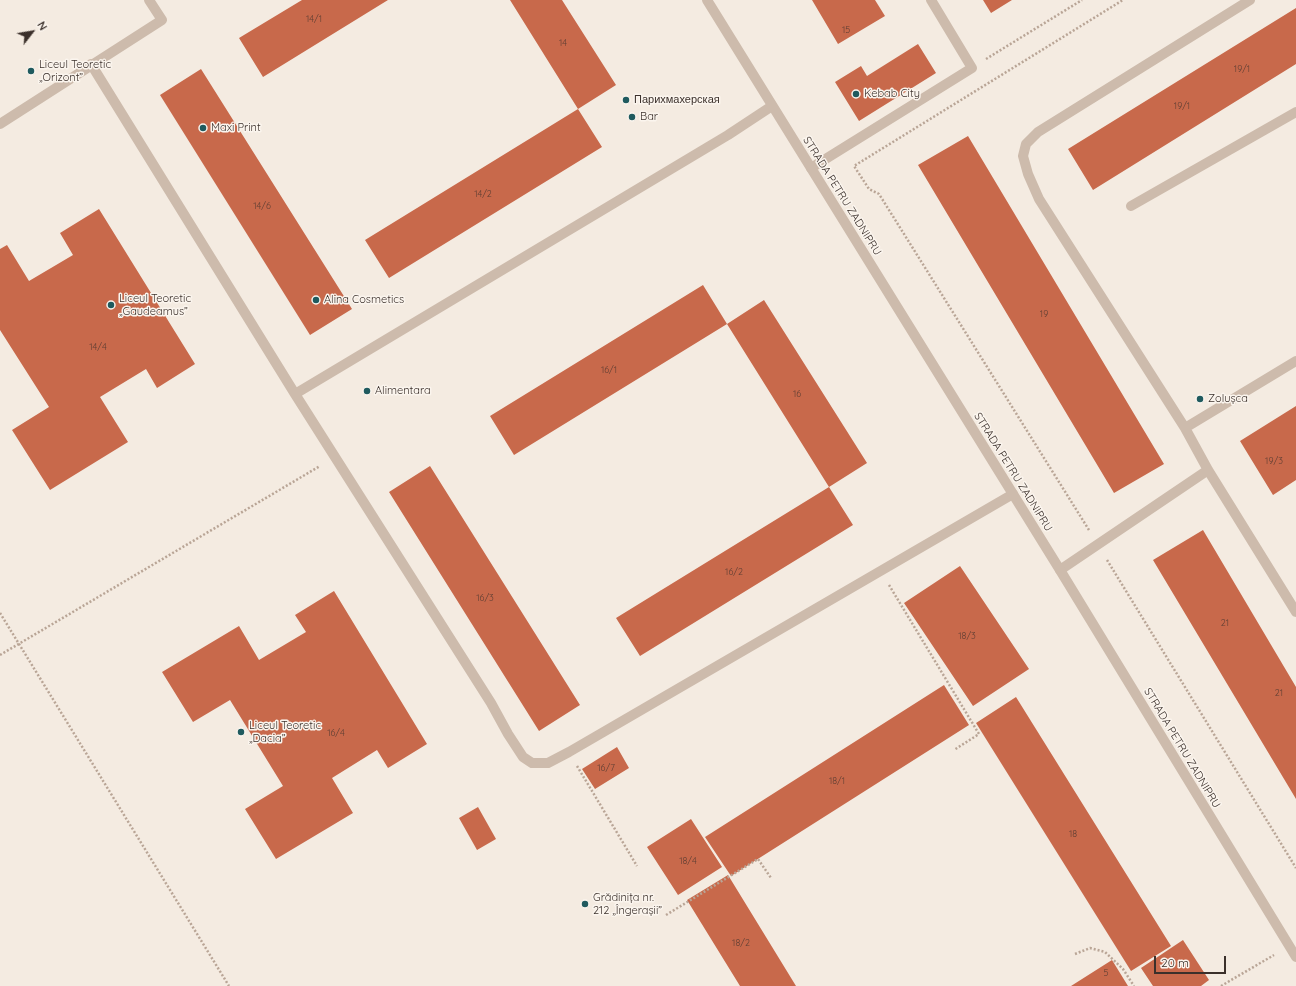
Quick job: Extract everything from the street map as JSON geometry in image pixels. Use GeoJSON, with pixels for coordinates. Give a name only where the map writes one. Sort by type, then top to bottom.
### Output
{"type":"FeatureCollection","features":[{"type":"Feature","properties":{"kind":"street"},"geometry":{"type":"LineString","coordinates":[[0,124],[91,64],[162,20],[149,0]]}},
{"type":"Feature","properties":{"kind":"street","name":"STRADA PETRU ZADNIPRU"},"geometry":{"type":"LineString","coordinates":[[707,0],[1060,570],[1296,958]]}},
{"type":"Feature","properties":{"kind":"street"},"geometry":{"type":"LineString","coordinates":[[811,168],[972,68],[931,0]]}},
{"type":"Feature","properties":{"kind":"street"},"geometry":{"type":"LineString","coordinates":[[1250,0],[1038,132],[1026,144],[1023,156],[1028,174],[1039,198],[1185,428],[1208,470],[1296,612]]}},
{"type":"Feature","properties":{"kind":"street"},"geometry":{"type":"LineString","coordinates":[[91,64],[295,394],[523,757],[532,763],[542,764],[569,752],[1013,494]]}},
{"type":"Feature","properties":{"kind":"street"},"geometry":{"type":"LineString","coordinates":[[295,394],[722,138],[772,106]]}},
{"type":"Feature","properties":{"kind":"street"},"geometry":{"type":"LineString","coordinates":[[1131,206],[1296,112]]}},
{"type":"Feature","properties":{"kind":"street"},"geometry":{"type":"LineString","coordinates":[[1185,428],[1296,361]]}},
{"type":"Feature","properties":{"kind":"street"},"geometry":{"type":"LineString","coordinates":[[1060,570],[1208,470]]}},
{"type":"Feature","properties":{"kind":"path"},"geometry":{"type":"LineString","coordinates":[[972,68],[1082,0]]}},
{"type":"Feature","properties":{"kind":"path"},"geometry":{"type":"LineString","coordinates":[[1123,0],[854,166],[869,190],[879,194],[1098,544],[1296,868]]}},
{"type":"Feature","properties":{"kind":"path"},"geometry":{"type":"LineString","coordinates":[[0,655],[335,457]]}},
{"type":"Feature","properties":{"kind":"path"},"geometry":{"type":"LineString","coordinates":[[880,571],[979,734],[954,750]]}},
{"type":"Feature","properties":{"kind":"path"},"geometry":{"type":"LineString","coordinates":[[0,613],[229,986]]}},
{"type":"Feature","properties":{"kind":"path"},"geometry":{"type":"LineString","coordinates":[[569,752],[637,866]]}},
{"type":"Feature","properties":{"kind":"path"},"geometry":{"type":"LineString","coordinates":[[666,915],[758,859],[771,878]]}},
{"type":"Feature","properties":{"kind":"path"},"geometry":{"type":"LineString","coordinates":[[1221,986],[1288,946]]}},
{"type":"Feature","properties":{"kind":"path"},"geometry":{"type":"LineString","coordinates":[[1075,954],[1090,948],[1105,952],[1123,969],[1134,986]]}},
{"type":"Feature","properties":{"kind":"building"},"geometry":{"type":"Polygon","coordinates":[[[302,0],[388,0],[263,77],[239,38],[302,0]]]}},
{"type":"Feature","properties":{"kind":"building"},"geometry":{"type":"Polygon","coordinates":[[[510,0],[562,0],[616,85],[578,109],[510,0]]]}},
{"type":"Feature","properties":{"kind":"building"},"geometry":{"type":"Polygon","coordinates":[[[812,0],[875,0],[885,16],[838,44],[812,0]]]}},
{"type":"Feature","properties":{"kind":"building"},"geometry":{"type":"Polygon","coordinates":[[[983,0],[1012,0],[991,13],[983,0]]]}},
{"type":"Feature","properties":{"kind":"building"},"geometry":{"type":"Polygon","coordinates":[[[1296,8],[1296,64],[1093,190],[1068,149],[1296,8]]]}},
{"type":"Feature","properties":{"kind":"building"},"geometry":{"type":"Polygon","coordinates":[[[918,44],[936,73],[859,121],[835,82],[861,66],[867,76],[918,44]]]}},
{"type":"Feature","properties":{"kind":"building"},"geometry":{"type":"Polygon","coordinates":[[[201,69],[352,309],[310,335],[160,95],[201,69]]]}},
{"type":"Feature","properties":{"kind":"building"},"geometry":{"type":"Polygon","coordinates":[[[578,109],[602,147],[389,278],[365,240],[578,109]]]}},
{"type":"Feature","properties":{"kind":"building"},"geometry":{"type":"Polygon","coordinates":[[[968,136],[1164,464],[1114,493],[918,165],[968,136]]]}},
{"type":"Feature","properties":{"kind":"building"},"geometry":{"type":"Polygon","coordinates":[[[99,209],[195,364],[157,388],[146,369],[100,397],[128,442],[50,490],[12,430],[49,407],[0,330],[0,249],[7,245],[29,281],[73,255],[60,233],[99,209]]]}},
{"type":"Feature","properties":{"kind":"building"},"geometry":{"type":"Polygon","coordinates":[[[703,285],[727,324],[514,455],[490,416],[703,285]]]}},
{"type":"Feature","properties":{"kind":"building"},"geometry":{"type":"Polygon","coordinates":[[[764,300],[867,463],[829,487],[727,324],[764,300]]]}},
{"type":"Feature","properties":{"kind":"building"},"geometry":{"type":"Polygon","coordinates":[[[1296,406],[1296,480],[1273,495],[1240,441],[1296,406]]]}},
{"type":"Feature","properties":{"kind":"building"},"geometry":{"type":"Polygon","coordinates":[[[430,466],[580,705],[539,731],[389,492],[430,466]]]}},
{"type":"Feature","properties":{"kind":"building"},"geometry":{"type":"Polygon","coordinates":[[[829,487],[853,525],[640,656],[616,618],[829,487]]]}},
{"type":"Feature","properties":{"kind":"building"},"geometry":{"type":"Polygon","coordinates":[[[1203,530],[1296,687],[1296,799],[1153,560],[1203,530]]]}},
{"type":"Feature","properties":{"kind":"building"},"geometry":{"type":"Polygon","coordinates":[[[960,566],[1029,669],[973,706],[904,603],[960,566]]]}},
{"type":"Feature","properties":{"kind":"building"},"geometry":{"type":"Polygon","coordinates":[[[334,591],[427,744],[388,768],[377,750],[332,778],[353,813],[276,859],[245,809],[283,786],[230,700],[193,722],[162,672],[239,626],[259,660],[306,632],[295,615],[334,591]]]}},
{"type":"Feature","properties":{"kind":"building"},"geometry":{"type":"Polygon","coordinates":[[[944,685],[969,725],[731,876],[705,837],[944,685]]]}},
{"type":"Feature","properties":{"kind":"building"},"geometry":{"type":"Polygon","coordinates":[[[1016,697],[1171,946],[1131,971],[976,723],[1016,697]]]}},
{"type":"Feature","properties":{"kind":"building"},"geometry":{"type":"Polygon","coordinates":[[[617,747],[629,768],[595,789],[582,769],[617,747]]]}},
{"type":"Feature","properties":{"kind":"building"},"geometry":{"type":"Polygon","coordinates":[[[478,807],[496,839],[477,850],[459,818],[478,807]]]}},
{"type":"Feature","properties":{"kind":"building"},"geometry":{"type":"Polygon","coordinates":[[[691,819],[722,867],[678,895],[647,847],[691,819]]]}},
{"type":"Feature","properties":{"kind":"building"},"geometry":{"type":"Polygon","coordinates":[[[728,875],[796,986],[740,986],[687,900],[728,875]]]}},
{"type":"Feature","properties":{"kind":"building"},"geometry":{"type":"Polygon","coordinates":[[[1183,940],[1209,980],[1201,986],[1153,986],[1141,968],[1183,940]]]}},
{"type":"Feature","properties":{"kind":"building"},"geometry":{"type":"Polygon","coordinates":[[[1112,960],[1128,986],[1071,986],[1112,960]]]}},
{"type":"Feature","properties":{"kind":"place","name":"Liceul Teoretic „Orizont”"},"geometry":{"type":"Point","coordinates":[31,71]}},
{"type":"Feature","properties":{"kind":"place","name":"Kebab City"},"geometry":{"type":"Point","coordinates":[856,94]}},
{"type":"Feature","properties":{"kind":"place","name":"Парихмахерская"},"geometry":{"type":"Point","coordinates":[626,100]}},
{"type":"Feature","properties":{"kind":"place","name":"Bar"},"geometry":{"type":"Point","coordinates":[632,117]}},
{"type":"Feature","properties":{"kind":"place","name":"Maxi Print"},"geometry":{"type":"Point","coordinates":[203,128]}},
{"type":"Feature","properties":{"kind":"place","name":"Alina Cosmetics"},"geometry":{"type":"Point","coordinates":[316,300]}},
{"type":"Feature","properties":{"kind":"place","name":"Liceul Teoretic „Gaudeamus”"},"geometry":{"type":"Point","coordinates":[111,305]}},
{"type":"Feature","properties":{"kind":"place","name":"Alimentara"},"geometry":{"type":"Point","coordinates":[367,391]}},
{"type":"Feature","properties":{"kind":"place","name":"Zolușca"},"geometry":{"type":"Point","coordinates":[1200,399]}},
{"type":"Feature","properties":{"kind":"place","name":"Liceul Teoretic „Dacia”"},"geometry":{"type":"Point","coordinates":[241,732]}},
{"type":"Feature","properties":{"kind":"place","name":"Grădinița nr. 212 „Îngerașii”"},"geometry":{"type":"Point","coordinates":[585,904]}}]}
